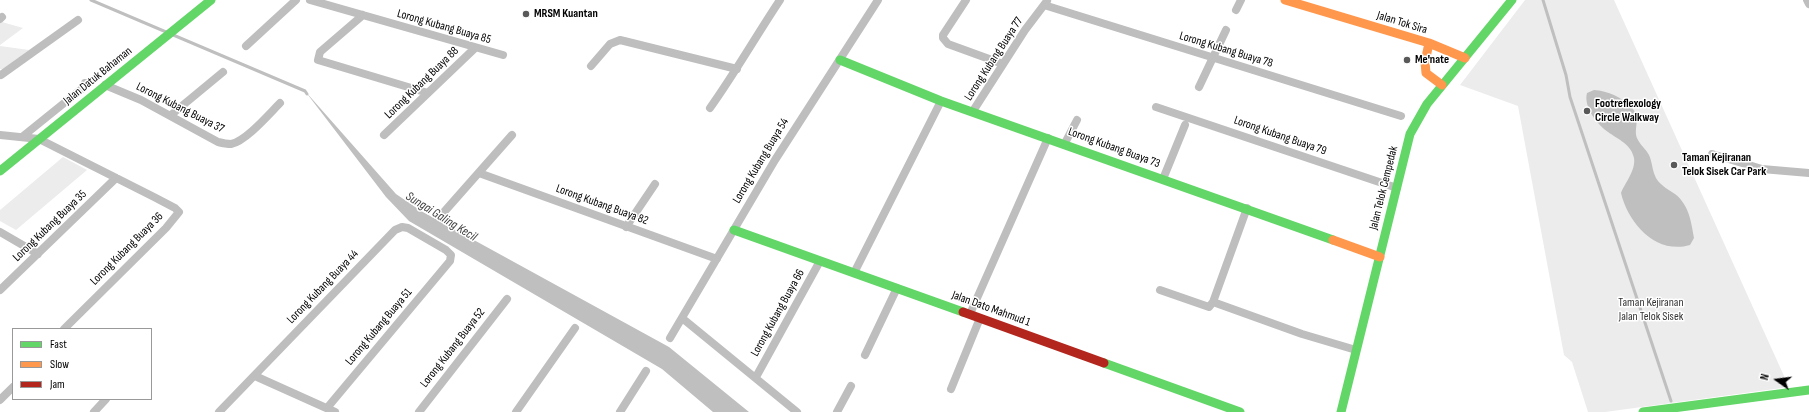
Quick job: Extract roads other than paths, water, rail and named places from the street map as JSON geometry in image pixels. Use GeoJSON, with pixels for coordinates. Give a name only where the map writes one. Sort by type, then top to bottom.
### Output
{"type":"FeatureCollection","features":[{"type":"Feature","properties":{"kind":"street","name":"Jalan Datuk Bahaman"},"geometry":{"type":"LineString","coordinates":[[0,171],[211,0]]}},
{"type":"Feature","properties":{"kind":"street"},"geometry":{"type":"LineString","coordinates":[[246,46],[296,0]]}},
{"type":"Feature","properties":{"kind":"street","name":"Lorong Kubang Buaya 85"},"geometry":{"type":"LineString","coordinates":[[310,0],[503,55]]}},
{"type":"Feature","properties":{"kind":"street"},"geometry":{"type":"LineString","coordinates":[[710,108],[737,68],[748,47],[780,0]]}},
{"type":"Feature","properties":{"kind":"street","name":"Lorong Kubang Buaya 54"},"geometry":{"type":"LineString","coordinates":[[670,338],[775,160],[878,0]]}},
{"type":"Feature","properties":{"kind":"street"},"geometry":{"type":"LineString","coordinates":[[966,0],[943,35],[943,38],[948,44],[1003,64]]}},
{"type":"Feature","properties":{"kind":"street"},"geometry":{"type":"LineString","coordinates":[[1236,10],[1241,0]]}},
{"type":"Feature","properties":{"kind":"street","name":"Jalan Tok Sira"},"geometry":{"type":"LineString","coordinates":[[1285,0],[1300,2],[1429,44],[1465,58]]}},
{"type":"Feature","properties":{"kind":"street","name":"Jalan Telok Cempedak"},"geometry":{"type":"LineString","coordinates":[[1341,412],[1407,146],[1415,124],[1427,104],[1512,0]]}},
{"type":"Feature","properties":{"kind":"street"},"geometry":{"type":"LineString","coordinates":[[1807,0],[1809,4]]}},
{"type":"Feature","properties":{"kind":"street","name":"Lorong Kubang Buaya 77"},"geometry":{"type":"LineString","coordinates":[[972,111],[1046,2]]}},
{"type":"Feature","properties":{"kind":"street","name":"Lorong Kubang Buaya 78"},"geometry":{"type":"LineString","coordinates":[[1046,2],[1213,58],[1401,116]]}},
{"type":"Feature","properties":{"kind":"street"},"geometry":{"type":"LineString","coordinates":[[363,14],[320,52],[318,60],[428,93]]}},
{"type":"Feature","properties":{"kind":"street"},"geometry":{"type":"LineString","coordinates":[[0,75],[78,20]]}},
{"type":"Feature","properties":{"kind":"street"},"geometry":{"type":"LineString","coordinates":[[1199,87],[1226,30]]}},
{"type":"Feature","properties":{"kind":"street"},"geometry":{"type":"LineString","coordinates":[[591,66],[610,44],[620,40],[737,68]]}},
{"type":"Feature","properties":{"kind":"street"},"geometry":{"type":"LineString","coordinates":[[1429,44],[1425,62],[1426,73],[1442,85]]}},
{"type":"Feature","properties":{"kind":"street","name":"Lorong Kubang Buaya 88"},"geometry":{"type":"LineString","coordinates":[[384,135],[476,48]]}},
{"type":"Feature","properties":{"kind":"street","name":"Lorong Kubang Buaya 73"},"geometry":{"type":"LineString","coordinates":[[840,60],[941,101],[1163,178],[1380,257]]}},
{"type":"Feature","properties":{"kind":"street"},"geometry":{"type":"LineString","coordinates":[[171,115],[223,72]]}},
{"type":"Feature","properties":{"kind":"street"},"geometry":{"type":"LineString","coordinates":[[22,137],[86,83]]}},
{"type":"Feature","properties":{"kind":"street","name":"Lorong Kubang Buaya 37"},"geometry":{"type":"LineString","coordinates":[[105,85],[141,100],[218,142],[226,144],[234,143],[280,104]]}},
{"type":"Feature","properties":{"kind":"street"},"geometry":{"type":"LineString","coordinates":[[854,273],[941,101]]}},
{"type":"Feature","properties":{"kind":"street","name":"Lorong Kubang Buaya 79"},"geometry":{"type":"LineString","coordinates":[[1156,107],[1397,188]]}},
{"type":"Feature","properties":{"kind":"street"},"geometry":{"type":"LineString","coordinates":[[1065,144],[1077,120]]}},
{"type":"Feature","properties":{"kind":"street"},"geometry":{"type":"LineString","coordinates":[[1163,178],[1185,125]]}},
{"type":"Feature","properties":{"kind":"street"},"geometry":{"type":"LineString","coordinates":[[0,135],[39,139]]}},
{"type":"Feature","properties":{"kind":"street"},"geometry":{"type":"LineString","coordinates":[[444,212],[512,135]]}},
{"type":"Feature","properties":{"kind":"street"},"geometry":{"type":"LineString","coordinates":[[970,314],[1048,138]]}},
{"type":"Feature","properties":{"kind":"street","name":"Lorong Kubang Buaya 36"},"geometry":{"type":"LineString","coordinates":[[39,139],[154,196],[175,208],[178,212],[166,228],[65,328]]}},
{"type":"Feature","properties":{"kind":"street"},"geometry":{"type":"LineString","coordinates":[[1712,154],[1762,169],[1809,173]]}},
{"type":"Feature","properties":{"kind":"street","name":"Lorong Kubang Buaya 82"},"geometry":{"type":"LineString","coordinates":[[479,174],[717,259]]}},
{"type":"Feature","properties":{"kind":"street","name":"Lorong Kubang Buaya 35"},"geometry":{"type":"LineString","coordinates":[[0,290],[116,178]]}},
{"type":"Feature","properties":{"kind":"street"},"geometry":{"type":"LineString","coordinates":[[626,227],[655,184]]}},
{"type":"Feature","properties":{"kind":"street"},"geometry":{"type":"LineString","coordinates":[[1160,290],[1209,307],[1213,302],[1247,208]]}},
{"type":"Feature","properties":{"kind":"street","name":"Lorong Kubang Buaya 44"},"geometry":{"type":"LineString","coordinates":[[219,412],[399,227],[403,226],[408,228],[446,250],[451,255],[450,261]]}},
{"type":"Feature","properties":{"kind":"street","name":"Jalan Dato Mahmud 1"},"geometry":{"type":"LineString","coordinates":[[734,230],[1240,412]]}},
{"type":"Feature","properties":{"kind":"street"},"geometry":{"type":"LineString","coordinates":[[0,232],[38,254]]}},
{"type":"Feature","properties":{"kind":"street","name":"Lorong Kubang Buaya 51"},"geometry":{"type":"LineString","coordinates":[[331,410],[450,261]]}},
{"type":"Feature","properties":{"kind":"street","name":"Lorong Kubang Buaya 66"},"geometry":{"type":"LineString","coordinates":[[756,377],[820,261]]}},
{"type":"Feature","properties":{"kind":"street"},"geometry":{"type":"LineString","coordinates":[[866,356],[897,288]]}},
{"type":"Feature","properties":{"kind":"street","name":"Lorong Kubang Buaya 52"},"geometry":{"type":"LineString","coordinates":[[419,412],[507,299]]}},
{"type":"Feature","properties":{"kind":"street"},"geometry":{"type":"LineString","coordinates":[[1213,302],[1302,334],[1356,350]]}},
{"type":"Feature","properties":{"kind":"street"},"geometry":{"type":"LineString","coordinates":[[682,318],[718,349],[756,377],[797,412]]}},
{"type":"Feature","properties":{"kind":"street"},"geometry":{"type":"LineString","coordinates":[[951,389],[980,318]]}},
{"type":"Feature","properties":{"kind":"street"},"geometry":{"type":"LineString","coordinates":[[516,412],[575,328]]}},
{"type":"Feature","properties":{"kind":"street"},"geometry":{"type":"LineString","coordinates":[[620,412],[646,371]]}},
{"type":"Feature","properties":{"kind":"street"},"geometry":{"type":"LineString","coordinates":[[254,376],[331,410]]}},
{"type":"Feature","properties":{"kind":"street"},"geometry":{"type":"LineString","coordinates":[[837,412],[851,386]]}},
{"type":"Feature","properties":{"kind":"street"},"geometry":{"type":"LineString","coordinates":[[0,400],[12,388]]}},
{"type":"Feature","properties":{"kind":"street"},"geometry":{"type":"LineString","coordinates":[[1643,412],[1809,390]]}},
{"type":"Feature","properties":{"kind":"street"},"geometry":{"type":"LineString","coordinates":[[94,412],[105,400]]}},
{"type":"Feature","properties":{"kind":"waterway","name":"Sungai Galing Kecil"},"geometry":{"type":"LineString","coordinates":[[91,0],[305,91],[307,94]]}},
{"type":"Feature","properties":{"kind":"waterway"},"geometry":{"type":"LineString","coordinates":[[1543,0],[1566,75],[1570,97],[1671,401]]}},
{"type":"Feature","properties":{"kind":"place","name":"MRSM Kuantan"},"geometry":{"type":"Point","coordinates":[526,14]}},
{"type":"Feature","properties":{"kind":"place","name":"Me'nate"},"geometry":{"type":"Point","coordinates":[1407,60]}},
{"type":"Feature","properties":{"kind":"place","name":"Footreflexology Circle Walkway"},"geometry":{"type":"Point","coordinates":[1587,111]}},
{"type":"Feature","properties":{"kind":"place","name":"Taman Kejiranan Telok Sisek Car Park"},"geometry":{"type":"Point","coordinates":[1674,165]}},
{"type":"Feature","properties":{"kind":"park label","name":"Taman Kejiranan Jalan Telok Sisek"},"geometry":{"type":"Point","coordinates":[1651,310]}}]}
